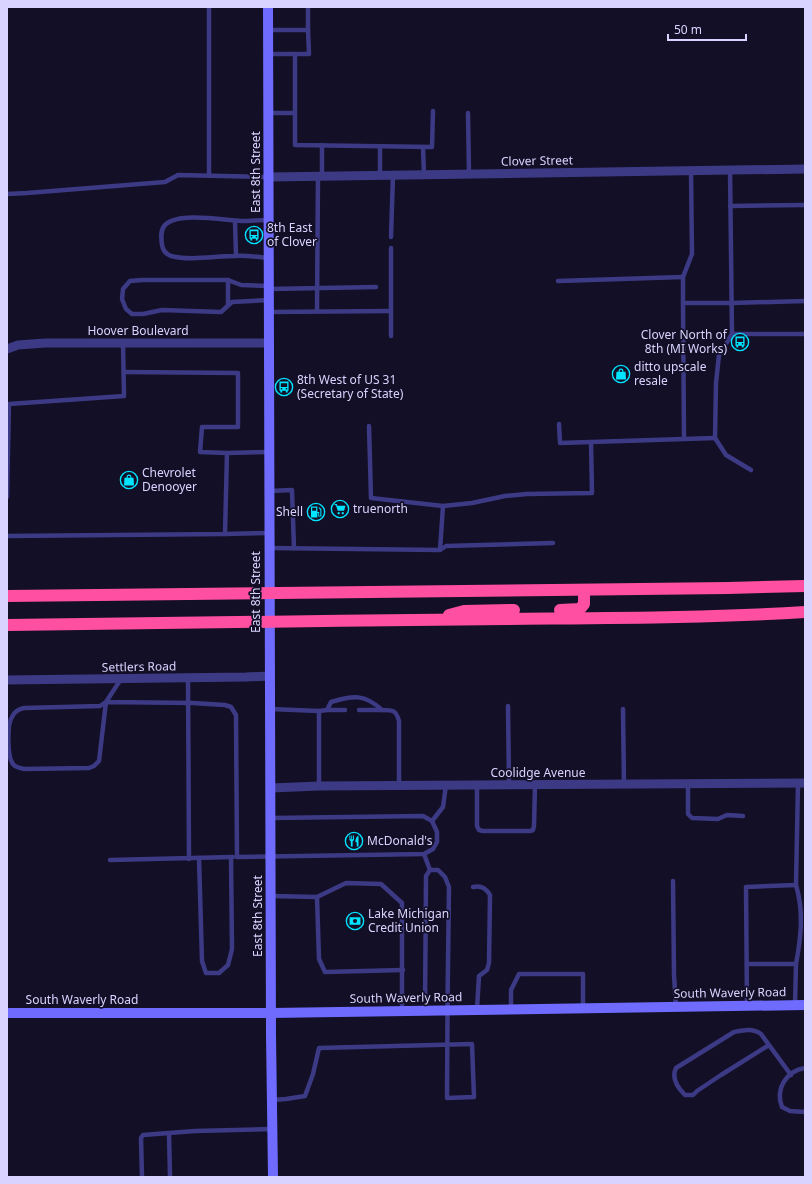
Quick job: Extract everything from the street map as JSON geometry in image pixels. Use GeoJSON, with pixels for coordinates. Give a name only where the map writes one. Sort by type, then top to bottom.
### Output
{"type":"FeatureCollection","features":[{"type":"Feature","properties":{"kind":"highway"},"geometry":{"type":"LineString","coordinates":[[7,596],[269,592],[584,590],[801,586]]}},
{"type":"Feature","properties":{"kind":"highway"},"geometry":{"type":"LineString","coordinates":[[434,620],[464,611],[580,609],[584,604],[584,590]]}},
{"type":"Feature","properties":{"kind":"highway"},"geometry":{"type":"LineString","coordinates":[[7,625],[726,616],[805,612]]}},
{"type":"Feature","properties":{"kind":"main road","name":"East 8th Street"},"geometry":{"type":"LineString","coordinates":[[268,7],[269,621],[273,1177]]}},
{"type":"Feature","properties":{"kind":"main road","name":"South Waverly Road"},"geometry":{"type":"LineString","coordinates":[[7,1013],[271,1013],[800,1005]]}},
{"type":"Feature","properties":{"kind":"street","name":"Clover Street"},"geometry":{"type":"LineString","coordinates":[[268,177],[805,169]]}},
{"type":"Feature","properties":{"kind":"street","name":"Hoover Boulevard"},"geometry":{"type":"LineString","coordinates":[[7,349],[18,345],[45,343],[269,343]]}},
{"type":"Feature","properties":{"kind":"street","name":"Settlers Road"},"geometry":{"type":"LineString","coordinates":[[7,680],[270,676]]}},
{"type":"Feature","properties":{"kind":"street","name":"Coolidge Avenue"},"geometry":{"type":"LineString","coordinates":[[271,788],[319,786],[801,783]]}},
{"type":"Feature","properties":{"kind":"lane"},"geometry":{"type":"LineString","coordinates":[[209,7],[209,174]]}},
{"type":"Feature","properties":{"kind":"lane"},"geometry":{"type":"LineString","coordinates":[[268,54],[309,54],[308,7]]}},
{"type":"Feature","properties":{"kind":"lane"},"geometry":{"type":"LineString","coordinates":[[268,30],[308,30]]}},
{"type":"Feature","properties":{"kind":"lane"},"geometry":{"type":"LineString","coordinates":[[295,54],[296,145],[432,147],[433,111]]}},
{"type":"Feature","properties":{"kind":"lane"},"geometry":{"type":"LineString","coordinates":[[268,113],[295,113]]}},
{"type":"Feature","properties":{"kind":"lane"},"geometry":{"type":"LineString","coordinates":[[468,113],[469,174]]}},
{"type":"Feature","properties":{"kind":"lane"},"geometry":{"type":"LineString","coordinates":[[317,311],[322,145]]}},
{"type":"Feature","properties":{"kind":"lane"},"geometry":{"type":"LineString","coordinates":[[380,146],[380,175]]}},
{"type":"Feature","properties":{"kind":"lane"},"geometry":{"type":"LineString","coordinates":[[424,147],[424,175]]}},
{"type":"Feature","properties":{"kind":"lane"},"geometry":{"type":"LineString","coordinates":[[730,170],[732,334],[719,355],[716,383],[715,438],[726,455],[751,470]]}},
{"type":"Feature","properties":{"kind":"lane"},"geometry":{"type":"LineString","coordinates":[[684,439],[683,277],[692,254],[691,171]]}},
{"type":"Feature","properties":{"kind":"lane"},"geometry":{"type":"LineString","coordinates":[[7,194],[165,182],[178,174],[268,177]]}},
{"type":"Feature","properties":{"kind":"lane"},"geometry":{"type":"LineString","coordinates":[[391,236],[393,175]]}},
{"type":"Feature","properties":{"kind":"lane"},"geometry":{"type":"LineString","coordinates":[[730,206],[805,204]]}},
{"type":"Feature","properties":{"kind":"lane"},"geometry":{"type":"LineString","coordinates":[[269,220],[203,218],[179,219],[166,224],[161,234],[163,248],[165,253],[169,255],[184,258],[236,256],[269,258]]}},
{"type":"Feature","properties":{"kind":"lane"},"geometry":{"type":"LineString","coordinates":[[235,220],[236,256]]}},
{"type":"Feature","properties":{"kind":"lane"},"geometry":{"type":"LineString","coordinates":[[391,248],[391,336]]}},
{"type":"Feature","properties":{"kind":"lane"},"geometry":{"type":"LineString","coordinates":[[558,280],[683,277]]}},
{"type":"Feature","properties":{"kind":"lane"},"geometry":{"type":"LineString","coordinates":[[269,300],[232,302],[221,312],[162,310],[144,314],[132,314],[126,309],[122,299],[123,289],[130,281],[142,280],[228,280],[241,285],[269,287],[376,288]]}},
{"type":"Feature","properties":{"kind":"lane"},"geometry":{"type":"LineString","coordinates":[[228,280],[228,305]]}},
{"type":"Feature","properties":{"kind":"lane"},"geometry":{"type":"LineString","coordinates":[[683,303],[805,301]]}},
{"type":"Feature","properties":{"kind":"lane"},"geometry":{"type":"LineString","coordinates":[[269,312],[391,311]]}},
{"type":"Feature","properties":{"kind":"lane"},"geometry":{"type":"LineString","coordinates":[[732,334],[805,334]]}},
{"type":"Feature","properties":{"kind":"lane"},"geometry":{"type":"LineString","coordinates":[[7,497],[9,404],[124,396],[123,343]]}},
{"type":"Feature","properties":{"kind":"lane"},"geometry":{"type":"LineString","coordinates":[[124,372],[238,373],[238,427],[202,427],[200,452],[269,452]]}},
{"type":"Feature","properties":{"kind":"lane"},"geometry":{"type":"LineString","coordinates":[[559,424],[560,443],[715,438]]}},
{"type":"Feature","properties":{"kind":"lane"},"geometry":{"type":"LineString","coordinates":[[369,426],[371,498],[443,506],[527,494],[592,493],[591,442]]}},
{"type":"Feature","properties":{"kind":"lane"},"geometry":{"type":"LineString","coordinates":[[225,534],[227,453]]}},
{"type":"Feature","properties":{"kind":"lane"},"geometry":{"type":"LineString","coordinates":[[269,490],[292,490],[294,548]]}},
{"type":"Feature","properties":{"kind":"lane"},"geometry":{"type":"LineString","coordinates":[[440,550],[443,506]]}},
{"type":"Feature","properties":{"kind":"lane"},"geometry":{"type":"LineString","coordinates":[[7,536],[269,533]]}},
{"type":"Feature","properties":{"kind":"lane"},"geometry":{"type":"LineString","coordinates":[[269,548],[440,550],[446,546],[553,543]]}},
{"type":"Feature","properties":{"kind":"lane"},"geometry":{"type":"LineString","coordinates":[[188,678],[189,859]]}},
{"type":"Feature","properties":{"kind":"lane"},"geometry":{"type":"LineString","coordinates":[[106,702],[99,761],[94,766],[89,768],[24,769],[16,767],[12,763],[10,757],[9,725],[11,718],[19,710],[24,708],[100,706],[106,702],[121,679]]}},
{"type":"Feature","properties":{"kind":"lane"},"geometry":{"type":"LineString","coordinates":[[327,710],[331,702],[342,698],[357,697],[370,700],[382,710]]}},
{"type":"Feature","properties":{"kind":"lane"},"geometry":{"type":"LineString","coordinates":[[106,702],[188,703],[225,705],[232,707],[236,715],[237,857]]}},
{"type":"Feature","properties":{"kind":"lane"},"geometry":{"type":"LineString","coordinates":[[508,706],[509,785]]}},
{"type":"Feature","properties":{"kind":"lane"},"geometry":{"type":"LineString","coordinates":[[270,709],[319,711],[345,710]]}},
{"type":"Feature","properties":{"kind":"lane"},"geometry":{"type":"LineString","coordinates":[[359,710],[392,710],[397,715],[399,721],[400,786]]}},
{"type":"Feature","properties":{"kind":"lane"},"geometry":{"type":"LineString","coordinates":[[623,710],[624,784]]}},
{"type":"Feature","properties":{"kind":"lane"},"geometry":{"type":"LineString","coordinates":[[319,711],[319,786]]}},
{"type":"Feature","properties":{"kind":"lane"},"geometry":{"type":"LineString","coordinates":[[800,1005],[796,964],[802,929],[801,908],[796,885],[801,783]]}},
{"type":"Feature","properties":{"kind":"lane"},"geometry":{"type":"LineString","coordinates":[[688,784],[688,814],[692,818],[718,819],[727,815],[743,816]]}},
{"type":"Feature","properties":{"kind":"lane"},"geometry":{"type":"LineString","coordinates":[[477,785],[477,826],[479,830],[530,831],[533,830],[534,826],[535,785]]}},
{"type":"Feature","properties":{"kind":"lane"},"geometry":{"type":"LineString","coordinates":[[432,821],[443,808],[446,786]]}},
{"type":"Feature","properties":{"kind":"lane"},"geometry":{"type":"LineString","coordinates":[[110,860],[424,854],[433,849],[437,842],[437,832],[432,821],[424,816],[271,818]]}},
{"type":"Feature","properties":{"kind":"lane"},"geometry":{"type":"LineString","coordinates":[[424,854],[430,870]]}},
{"type":"Feature","properties":{"kind":"lane"},"geometry":{"type":"LineString","coordinates":[[199,858],[202,961],[206,973],[219,973],[228,965],[232,949],[231,857]]}},
{"type":"Feature","properties":{"kind":"lane"},"geometry":{"type":"LineString","coordinates":[[272,1100],[306,1096],[319,1048],[447,1046],[472,1044],[474,1096],[447,1098],[447,1046],[449,887],[445,877],[438,870],[430,870]]}},
{"type":"Feature","properties":{"kind":"lane"},"geometry":{"type":"LineString","coordinates":[[425,1010],[426,876],[430,870]]}},
{"type":"Feature","properties":{"kind":"lane"},"geometry":{"type":"LineString","coordinates":[[673,881],[674,974],[676,1007]]}},
{"type":"Feature","properties":{"kind":"lane"},"geometry":{"type":"LineString","coordinates":[[271,896],[317,897],[346,883],[381,884],[402,903],[402,1010]]}},
{"type":"Feature","properties":{"kind":"lane"},"geometry":{"type":"LineString","coordinates":[[747,1006],[746,887],[796,885]]}},
{"type":"Feature","properties":{"kind":"lane"},"geometry":{"type":"LineString","coordinates":[[473,887],[483,887],[490,895],[489,963],[487,970],[478,976],[477,1010]]}},
{"type":"Feature","properties":{"kind":"lane"},"geometry":{"type":"LineString","coordinates":[[317,897],[319,959],[326,972],[403,970]]}},
{"type":"Feature","properties":{"kind":"lane"},"geometry":{"type":"LineString","coordinates":[[747,964],[796,964]]}},
{"type":"Feature","properties":{"kind":"lane"},"geometry":{"type":"LineString","coordinates":[[511,1009],[511,990],[518,974],[583,974],[583,1008]]}},
{"type":"Feature","properties":{"kind":"lane"},"geometry":{"type":"LineString","coordinates":[[769,1046],[693,1094],[685,1094],[680,1090],[674,1077],[676,1068],[734,1032],[744,1030],[758,1032],[761,1034],[791,1075]]}},
{"type":"Feature","properties":{"kind":"lane"},"geometry":{"type":"LineString","coordinates":[[805,1068],[800,1069],[785,1080],[780,1089],[780,1102],[782,1107],[790,1111],[805,1112]]}},
{"type":"Feature","properties":{"kind":"lane"},"geometry":{"type":"LineString","coordinates":[[142,1177],[142,1137],[146,1134],[272,1129]]}},
{"type":"Feature","properties":{"kind":"lane"},"geometry":{"type":"LineString","coordinates":[[169,1134],[170,1177]]}},
{"type":"Feature","properties":{"kind":"place","name":"8th East of Clover"},"geometry":{"type":"Point","coordinates":[254,235]}},
{"type":"Feature","properties":{"kind":"place","name":"Clover North of 8th (MI Works)"},"geometry":{"type":"Point","coordinates":[740,342]}},
{"type":"Feature","properties":{"kind":"place","name":"ditto upscale resale"},"geometry":{"type":"Point","coordinates":[621,374]}},
{"type":"Feature","properties":{"kind":"place","name":"8th West of US 31 (Secretary of State)"},"geometry":{"type":"Point","coordinates":[284,387]}},
{"type":"Feature","properties":{"kind":"place","name":"Chevrolet Denooyer"},"geometry":{"type":"Point","coordinates":[129,480]}},
{"type":"Feature","properties":{"kind":"place","name":"truenorth"},"geometry":{"type":"Point","coordinates":[340,509]}},
{"type":"Feature","properties":{"kind":"place","name":"Shell"},"geometry":{"type":"Point","coordinates":[316,512]}},
{"type":"Feature","properties":{"kind":"place","name":"McDonald's"},"geometry":{"type":"Point","coordinates":[354,841]}},
{"type":"Feature","properties":{"kind":"place","name":"Lake Michigan Credit Union"},"geometry":{"type":"Point","coordinates":[355,921]}}]}
